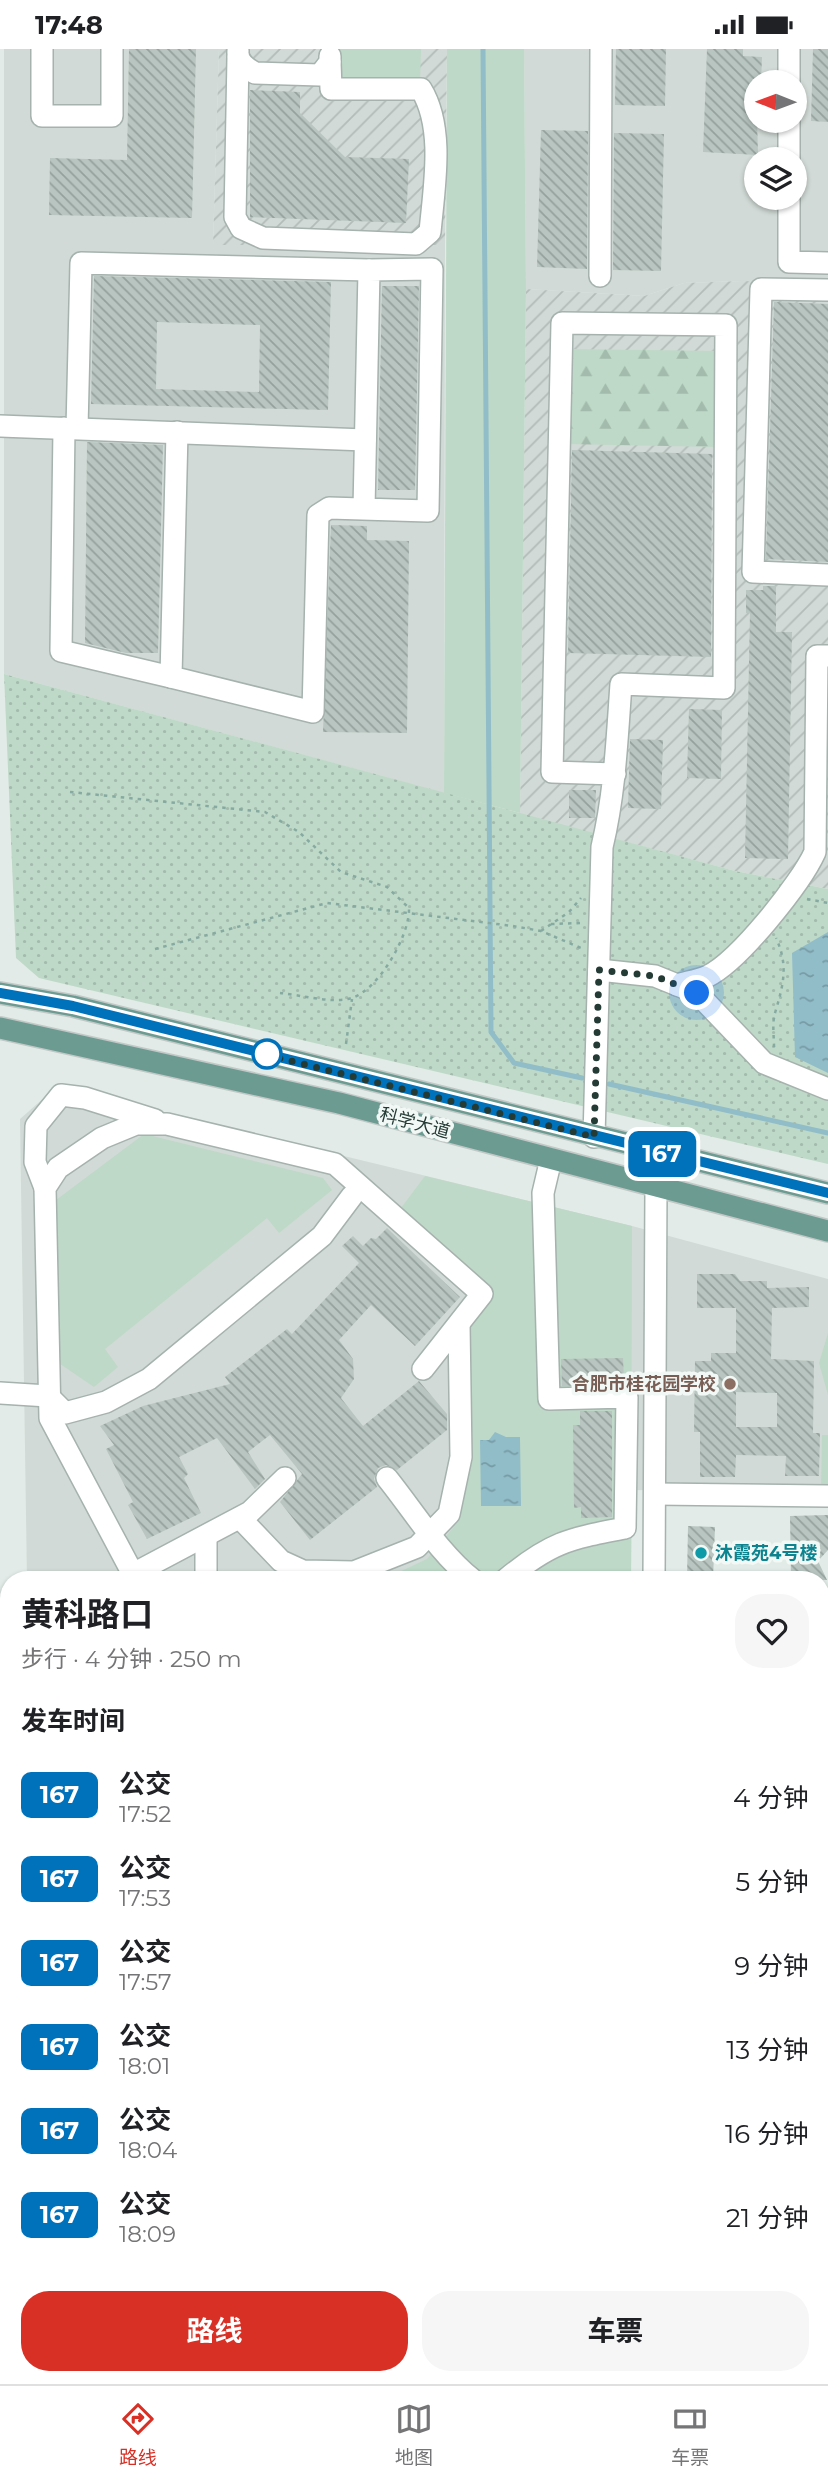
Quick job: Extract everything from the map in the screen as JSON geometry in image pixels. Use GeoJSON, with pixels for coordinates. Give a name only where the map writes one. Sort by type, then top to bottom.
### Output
{"type":"FeatureCollection","features":[{"type":"Feature","properties":{"kind":"main road","name":"科学大道"},"geometry":{"type":"LineString","coordinates":[[0,993],[73,1006],[828,1193]]}},
{"type":"Feature","properties":{"kind":"main road","name":"科学大道"},"geometry":{"type":"LineString","coordinates":[[0,1028],[339,1103],[828,1231]]}},
{"type":"Feature","properties":{"kind":"street"},"geometry":{"type":"LineString","coordinates":[[42,49],[42,116],[112,116],[112,49]]}},
{"type":"Feature","properties":{"kind":"street"},"geometry":{"type":"LineString","coordinates":[[600,276],[601,49]]}},
{"type":"Feature","properties":{"kind":"street"},"geometry":{"type":"LineString","coordinates":[[789,49],[789,70]]}},
{"type":"Feature","properties":{"kind":"street"},"geometry":{"type":"LineString","coordinates":[[238,53],[246,68],[255,73],[320,75],[330,56]]}},
{"type":"Feature","properties":{"kind":"street"},"geometry":{"type":"LineString","coordinates":[[238,53],[235,217],[241,227],[263,238],[416,243],[430,232],[435,177],[432,106],[421,89],[331,89],[330,56]]}},
{"type":"Feature","properties":{"kind":"street"},"geometry":{"type":"LineString","coordinates":[[789,210],[789,262],[828,263]]}},
{"type":"Feature","properties":{"kind":"street"},"geometry":{"type":"LineString","coordinates":[[81,263],[432,269],[428,511],[329,508],[318,515],[313,712],[61,651],[71,428],[81,263]]}},
{"type":"Feature","properties":{"kind":"street"},"geometry":{"type":"LineString","coordinates":[[364,509],[369,270]]}},
{"type":"Feature","properties":{"kind":"street"},"geometry":{"type":"LineString","coordinates":[[828,290],[761,289],[753,572],[828,575]]}},
{"type":"Feature","properties":{"kind":"street"},"geometry":{"type":"LineString","coordinates":[[594,1137],[602,847],[613,801],[615,774],[621,684],[724,688],[726,325],[562,323],[552,772],[615,774]]}},
{"type":"Feature","properties":{"kind":"street"},"geometry":{"type":"LineString","coordinates":[[0,426],[365,440]]}},
{"type":"Feature","properties":{"kind":"street"},"geometry":{"type":"LineString","coordinates":[[171,677],[177,432]]}},
{"type":"Feature","properties":{"kind":"street"},"geometry":{"type":"LineString","coordinates":[[677,985],[710,975],[765,922],[805,874],[815,852],[817,656],[828,656]]}},
{"type":"Feature","properties":{"kind":"street"},"geometry":{"type":"LineString","coordinates":[[600,959],[655,976],[697,993],[764,1063],[828,1089]]}},
{"type":"Feature","properties":{"kind":"street"},"geometry":{"type":"LineString","coordinates":[[131,1571],[50,1418],[45,1188],[35,1162],[36,1126],[61,1095],[85,1098],[167,1124],[335,1164],[482,1294],[423,1369]]}},
{"type":"Feature","properties":{"kind":"street"},"geometry":{"type":"LineString","coordinates":[[45,1188],[58,1168],[102,1138],[136,1124],[167,1124]]}},
{"type":"Feature","properties":{"kind":"street"},"geometry":{"type":"LineString","coordinates":[[516,1571],[563,1540],[625,1528],[627,1397],[549,1399],[543,1193],[551,1159]]}},
{"type":"Feature","properties":{"kind":"street"},"geometry":{"type":"LineString","coordinates":[[654,1571],[656,1187]]}},
{"type":"Feature","properties":{"kind":"street"},"geometry":{"type":"LineString","coordinates":[[0,1393],[48,1396],[65,1413],[106,1402],[149,1380],[322,1235],[352,1196]]}},
{"type":"Feature","properties":{"kind":"street"},"geometry":{"type":"LineString","coordinates":[[357,1571],[417,1547],[449,1514],[461,1457],[458,1324]]}},
{"type":"Feature","properties":{"kind":"street"},"geometry":{"type":"LineString","coordinates":[[139,1571],[250,1512],[285,1478]]}},
{"type":"Feature","properties":{"kind":"street"},"geometry":{"type":"LineString","coordinates":[[387,1478],[430,1532],[450,1563],[461,1571]]}},
{"type":"Feature","properties":{"kind":"street"},"geometry":{"type":"LineString","coordinates":[[655,1494],[828,1496]]}},
{"type":"Feature","properties":{"kind":"street"},"geometry":{"type":"LineString","coordinates":[[240,1518],[281,1561],[303,1571]]}},
{"type":"Feature","properties":{"kind":"street"},"geometry":{"type":"LineString","coordinates":[[206,1536],[206,1571]]}},
{"type":"Feature","properties":{"kind":"street"},"geometry":{"type":"LineString","coordinates":[[117,1571],[118,1546]]}},
{"type":"Feature","properties":{"kind":"path"},"geometry":{"type":"LineString","coordinates":[[70,792],[265,812],[299,832],[341,872],[387,887],[409,912],[409,921],[397,948],[373,984],[352,998],[331,999],[280,993]]}},
{"type":"Feature","properties":{"kind":"path"},"geometry":{"type":"LineString","coordinates":[[541,931],[569,912],[601,875]]}},
{"type":"Feature","properties":{"kind":"path"},"geometry":{"type":"LineString","coordinates":[[155,949],[327,904],[409,912],[541,931],[600,959]]}},
{"type":"Feature","properties":{"kind":"path"},"geometry":{"type":"LineString","coordinates":[[551,924],[600,922]]}},
{"type":"Feature","properties":{"kind":"path"},"geometry":{"type":"LineString","coordinates":[[765,922],[777,941],[786,968],[781,1001],[774,1015],[776,1068]]}},
{"type":"Feature","properties":{"kind":"path"},"geometry":{"type":"LineString","coordinates":[[346,1044],[352,998]]}},
{"type":"Feature","properties":{"kind":"shaded area"},"geometry":{"type":"Polygon","coordinates":[[[4,49],[219,49],[213,244],[445,245],[444,793],[4,674],[4,49]]]}},
{"type":"Feature","properties":{"kind":"shaded area"},"geometry":{"type":"Polygon","coordinates":[[[219,49],[447,49],[445,245],[213,245],[219,49]]]}},
{"type":"Feature","properties":{"kind":"shaded area"},"geometry":{"type":"Polygon","coordinates":[[[524,49],[828,49],[828,283],[684,283],[644,296],[526,289],[524,49]]]}},
{"type":"Feature","properties":{"kind":"shaded area"},"geometry":{"type":"Polygon","coordinates":[[[684,283],[828,283],[828,889],[735,871],[520,814],[526,289],[644,296],[684,283]]]}},
{"type":"Feature","properties":{"kind":"shaded area"},"geometry":{"type":"Polygon","coordinates":[[[54,1089],[68,1089],[632,1226],[828,1279],[828,1493],[632,1490],[631,1571],[27,1571],[20,1119],[54,1089]]]}},
{"type":"Feature","properties":{"kind":"green space"},"geometry":{"type":"Polygon","coordinates":[[[336,49],[421,49],[420,83],[336,82],[336,49]]]}},
{"type":"Feature","properties":{"kind":"green space"},"geometry":{"type":"Polygon","coordinates":[[[447,49],[524,49],[526,289],[520,813],[444,793],[447,49]]]}},
{"type":"Feature","properties":{"kind":"green space"},"geometry":{"type":"Polygon","coordinates":[[[569,349],[719,351],[717,447],[567,444],[569,349]]]}},
{"type":"Feature","properties":{"kind":"green space"},"geometry":{"type":"Polygon","coordinates":[[[4,674],[735,871],[828,889],[828,1164],[39,978],[16,958],[4,674]]]}},
{"type":"Feature","properties":{"kind":"green space"},"geometry":{"type":"Polygon","coordinates":[[[144,1134],[323,1178],[332,1190],[279,1233],[267,1218],[105,1349],[118,1367],[94,1387],[53,1359],[52,1203],[144,1134]]]}},
{"type":"Feature","properties":{"kind":"green space"},"geometry":{"type":"Polygon","coordinates":[[[425,1176],[632,1226],[631,1571],[401,1571],[427,1559],[458,1522],[471,1448],[467,1328],[492,1293],[401,1208],[425,1176]]]}},
{"type":"Feature","properties":{"kind":"green space"},"geometry":{"type":"Polygon","coordinates":[[[828,1333],[828,1395],[819,1363],[828,1333]]]}},
{"type":"Feature","properties":{"kind":"green space"},"geometry":{"type":"Polygon","coordinates":[[[822,1435],[828,1435],[828,1487],[821,1487],[822,1435]]]}},
{"type":"Feature","properties":{"kind":"water"},"geometry":{"type":"Polygon","coordinates":[[[828,932],[828,1073],[795,1057],[792,953],[828,932]]]}},
{"type":"Feature","properties":{"kind":"water"},"geometry":{"type":"Polygon","coordinates":[[[495,1432],[506,1437],[520,1437],[521,1506],[481,1506],[480,1440],[489,1440],[495,1432]]]}},
{"type":"Feature","properties":{"kind":"building"},"geometry":{"type":"Polygon","coordinates":[[[129,49],[196,49],[192,218],[49,215],[50,158],[127,160],[129,49]]]}},
{"type":"Feature","properties":{"kind":"building"},"geometry":{"type":"Polygon","coordinates":[[[616,49],[666,49],[665,106],[615,105],[616,49]]]}},
{"type":"Feature","properties":{"kind":"building"},"geometry":{"type":"Polygon","coordinates":[[[707,49],[743,49],[743,56],[762,57],[761,70],[744,70],[744,133],[757,133],[758,147],[744,147],[744,154],[703,152],[707,49]]]}},
{"type":"Feature","properties":{"kind":"building"},"geometry":{"type":"Polygon","coordinates":[[[813,49],[828,49],[828,122],[811,121],[813,49]]]}},
{"type":"Feature","properties":{"kind":"building"},"geometry":{"type":"Polygon","coordinates":[[[250,90],[300,92],[300,113],[345,157],[409,159],[406,223],[250,217],[250,90]]]}},
{"type":"Feature","properties":{"kind":"building"},"geometry":{"type":"Polygon","coordinates":[[[541,130],[588,131],[587,269],[537,267],[541,130]]]}},
{"type":"Feature","properties":{"kind":"building"},"geometry":{"type":"Polygon","coordinates":[[[614,133],[664,134],[661,271],[613,270],[614,133]]]}},
{"type":"Feature","properties":{"kind":"building"},"geometry":{"type":"Polygon","coordinates":[[[94,276],[331,282],[328,410],[91,404],[94,276]],[[157,322],[156,389],[259,392],[260,325],[157,322]]]}},
{"type":"Feature","properties":{"kind":"building"},"geometry":{"type":"Polygon","coordinates":[[[382,286],[419,286],[415,490],[378,490],[382,286]]]}},
{"type":"Feature","properties":{"kind":"building"},"geometry":{"type":"Polygon","coordinates":[[[774,302],[828,304],[828,562],[766,559],[774,302]]]}},
{"type":"Feature","properties":{"kind":"building"},"geometry":{"type":"Polygon","coordinates":[[[87,442],[163,445],[158,653],[126,653],[85,643],[87,442]]]}},
{"type":"Feature","properties":{"kind":"building"},"geometry":{"type":"Polygon","coordinates":[[[572,450],[712,454],[711,657],[568,653],[572,450]]]}},
{"type":"Feature","properties":{"kind":"building"},"geometry":{"type":"Polygon","coordinates":[[[331,525],[367,526],[367,540],[409,541],[407,733],[323,732],[331,525]]]}},
{"type":"Feature","properties":{"kind":"building"},"geometry":{"type":"Polygon","coordinates":[[[763,586],[776,586],[776,632],[792,632],[788,859],[745,858],[750,613],[746,613],[746,590],[763,590],[763,586]]]}},
{"type":"Feature","properties":{"kind":"building"},"geometry":{"type":"Polygon","coordinates":[[[689,709],[722,710],[721,779],[687,778],[689,709]]]}},
{"type":"Feature","properties":{"kind":"building"},"geometry":{"type":"Polygon","coordinates":[[[630,739],[663,740],[661,809],[628,808],[630,739]]]}},
{"type":"Feature","properties":{"kind":"building"},"geometry":{"type":"Polygon","coordinates":[[[569,790],[596,790],[595,818],[569,818],[569,790]]]}},
{"type":"Feature","properties":{"kind":"building"},"geometry":{"type":"Polygon","coordinates":[[[387,1228],[460,1297],[415,1346],[371,1305],[339,1340],[353,1359],[354,1379],[341,1398],[363,1426],[419,1381],[447,1414],[447,1430],[397,1470],[386,1465],[378,1468],[374,1479],[377,1487],[310,1540],[280,1502],[302,1474],[270,1435],[248,1452],[265,1479],[255,1489],[217,1438],[179,1457],[188,1474],[184,1478],[201,1513],[147,1539],[128,1505],[133,1502],[106,1449],[114,1445],[100,1426],[143,1406],[230,1384],[225,1377],[287,1329],[292,1334],[359,1263],[342,1246],[353,1236],[363,1246],[371,1238],[376,1239],[387,1228]]]}},
{"type":"Feature","properties":{"kind":"building"},"geometry":{"type":"Polygon","coordinates":[[[697,1274],[735,1274],[740,1281],[767,1281],[767,1288],[809,1287],[809,1307],[772,1308],[771,1359],[814,1361],[813,1433],[820,1433],[819,1476],[785,1476],[786,1456],[736,1455],[735,1477],[700,1477],[700,1432],[694,1432],[695,1361],[711,1361],[711,1353],[736,1353],[736,1308],[697,1308],[697,1274]],[[736,1392],[736,1427],[777,1427],[777,1393],[736,1392]]]}},
{"type":"Feature","properties":{"kind":"building"},"geometry":{"type":"Polygon","coordinates":[[[623,1358],[624,1384],[562,1386],[561,1359],[623,1358]]]}},
{"type":"Feature","properties":{"kind":"building"},"geometry":{"type":"Polygon","coordinates":[[[580,1411],[612,1411],[612,1517],[581,1518],[581,1507],[574,1508],[573,1425],[580,1425],[580,1411]]]}},
{"type":"Feature","properties":{"kind":"building"},"geometry":{"type":"Polygon","coordinates":[[[828,1515],[828,1550],[818,1561],[823,1571],[791,1571],[790,1516],[828,1515]]]}},
{"type":"Feature","properties":{"kind":"building","name":"沐霞苑4号楼"},"geometry":{"type":"Polygon","coordinates":[[[688,1526],[715,1527],[713,1571],[687,1571],[688,1526]]]}},
{"type":"Feature","properties":{"kind":"waterway"},"geometry":{"type":"LineString","coordinates":[[483,49],[491,1032],[514,1063],[582,1078]]}},
{"type":"Feature","properties":{"kind":"waterway"},"geometry":{"type":"LineString","coordinates":[[609,1084],[828,1133]]}},
{"type":"Feature","properties":{"kind":"bus line","name":"167"},"geometry":{"type":"LineString","coordinates":[[0,993],[73,1006],[828,1193]]}},
{"type":"Feature","properties":{"kind":"place","name":"合肥市桂花园学校"},"geometry":{"type":"Point","coordinates":[730,1384]}},
{"type":"Feature","properties":{"kind":"place","name":"沐霞苑4号楼"},"geometry":{"type":"Point","coordinates":[701,1553]}},
{"type":"Feature","properties":{"kind":"route"},"geometry":{"type":"LineString","coordinates":[[267,1054],[255,1052],[594,1137],[599,970],[655,976],[697,993]]}}]}
